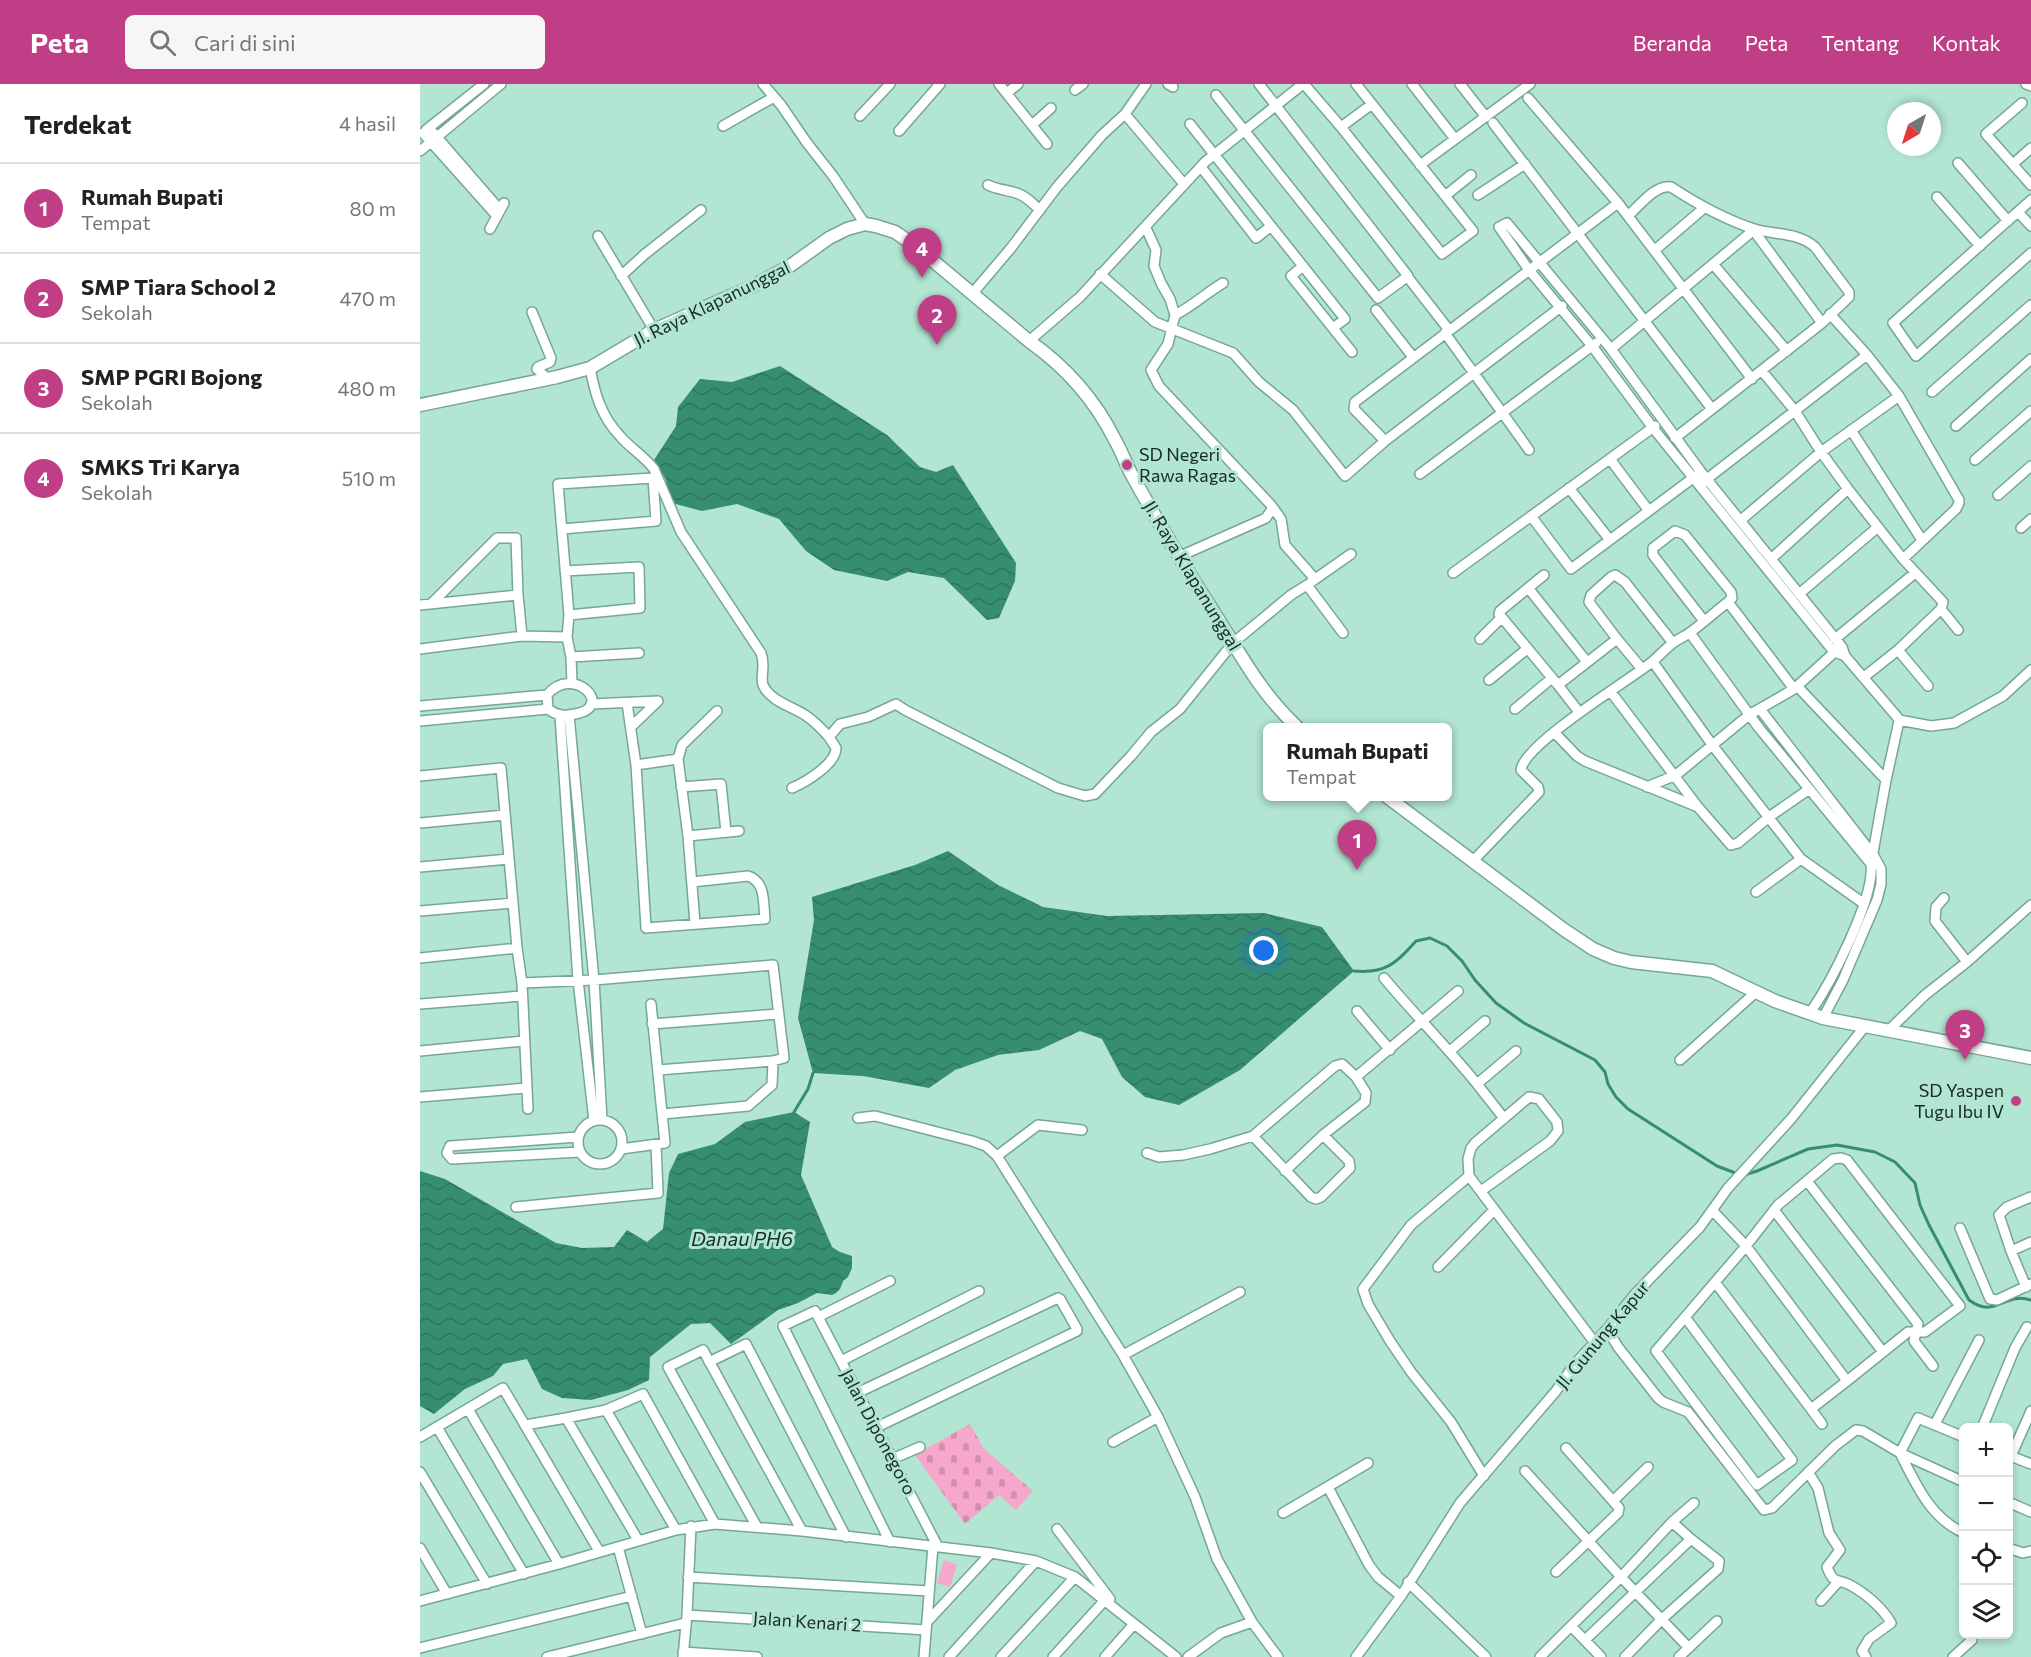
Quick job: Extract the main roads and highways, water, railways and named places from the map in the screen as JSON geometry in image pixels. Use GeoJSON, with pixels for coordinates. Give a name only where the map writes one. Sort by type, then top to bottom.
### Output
{"type":"FeatureCollection","features":[{"type":"Feature","properties":{"kind":"water"},"geometry":{"type":"Polygon","coordinates":[[[780,366],[887,435],[920,467],[936,472],[953,465],[1016,563],[1015,581],[999,618],[987,620],[944,578],[908,572],[887,581],[834,570],[806,551],[779,519],[737,504],[702,511],[668,502],[666,480],[654,460],[676,426],[678,407],[700,379],[732,382],[780,366]]]}},
{"type":"Feature","properties":{"kind":"water"},"geometry":{"type":"Polygon","coordinates":[[[948,851],[998,885],[1043,907],[1107,916],[1264,913],[1322,927],[1354,971],[1240,1070],[1179,1105],[1145,1097],[1122,1077],[1102,1039],[1080,1031],[1039,1050],[998,1055],[955,1070],[929,1088],[863,1076],[813,1073],[798,1018],[814,920],[812,897],[915,865],[948,851]]]}},
{"type":"Feature","properties":{"kind":"water","name":"Danau PH6"},"geometry":{"type":"Polygon","coordinates":[[[794,1112],[810,1122],[801,1175],[832,1247],[852,1256],[852,1268],[836,1293],[832,1295],[817,1293],[778,1310],[731,1344],[710,1323],[691,1324],[650,1357],[649,1380],[628,1390],[591,1400],[562,1398],[542,1389],[527,1359],[503,1364],[493,1376],[465,1389],[434,1414],[420,1406],[420,1171],[445,1179],[556,1243],[582,1248],[614,1247],[627,1230],[647,1242],[663,1229],[669,1173],[678,1154],[715,1144],[745,1122],[794,1112]]]}},
{"type":"Feature","properties":{"kind":"waterway"},"geometry":{"type":"LineString","coordinates":[[1354,971],[1382,969],[1396,961],[1416,941],[1430,938],[1447,946],[1496,1003],[1524,1023],[1595,1060],[1605,1072],[1608,1084],[1616,1097],[1628,1109],[1717,1166],[1738,1174]]}},
{"type":"Feature","properties":{"kind":"waterway"},"geometry":{"type":"LineString","coordinates":[[794,1112],[808,1089],[813,1073]]}},
{"type":"Feature","properties":{"kind":"waterway"},"geometry":{"type":"LineString","coordinates":[[1744,1175],[1808,1149],[1837,1145],[1875,1152],[1895,1162],[1915,1183],[1920,1205],[1929,1225],[1969,1300],[1986,1307],[2014,1299],[2031,1300]]}},
{"type":"Feature","properties":{"kind":"place","name":"SMKS Tri Karya"},"geometry":{"type":"Point","coordinates":[922,278]}},
{"type":"Feature","properties":{"kind":"place","name":"SMP Tiara School 2"},"geometry":{"type":"Point","coordinates":[937,345]}},
{"type":"Feature","properties":{"kind":"place","name":"SD Negeri Rawa Ragas"},"geometry":{"type":"Point","coordinates":[1127,465]}},
{"type":"Feature","properties":{"kind":"place","name":"Rumah Bupati"},"geometry":{"type":"Point","coordinates":[1357,870]}},
{"type":"Feature","properties":{"kind":"place","name":"SMP PGRI Bojong"},"geometry":{"type":"Point","coordinates":[1965,1060]}},
{"type":"Feature","properties":{"kind":"place","name":"SD Yaspen Tugu Ibu IV"},"geometry":{"type":"Point","coordinates":[2016,1101]}}]}
